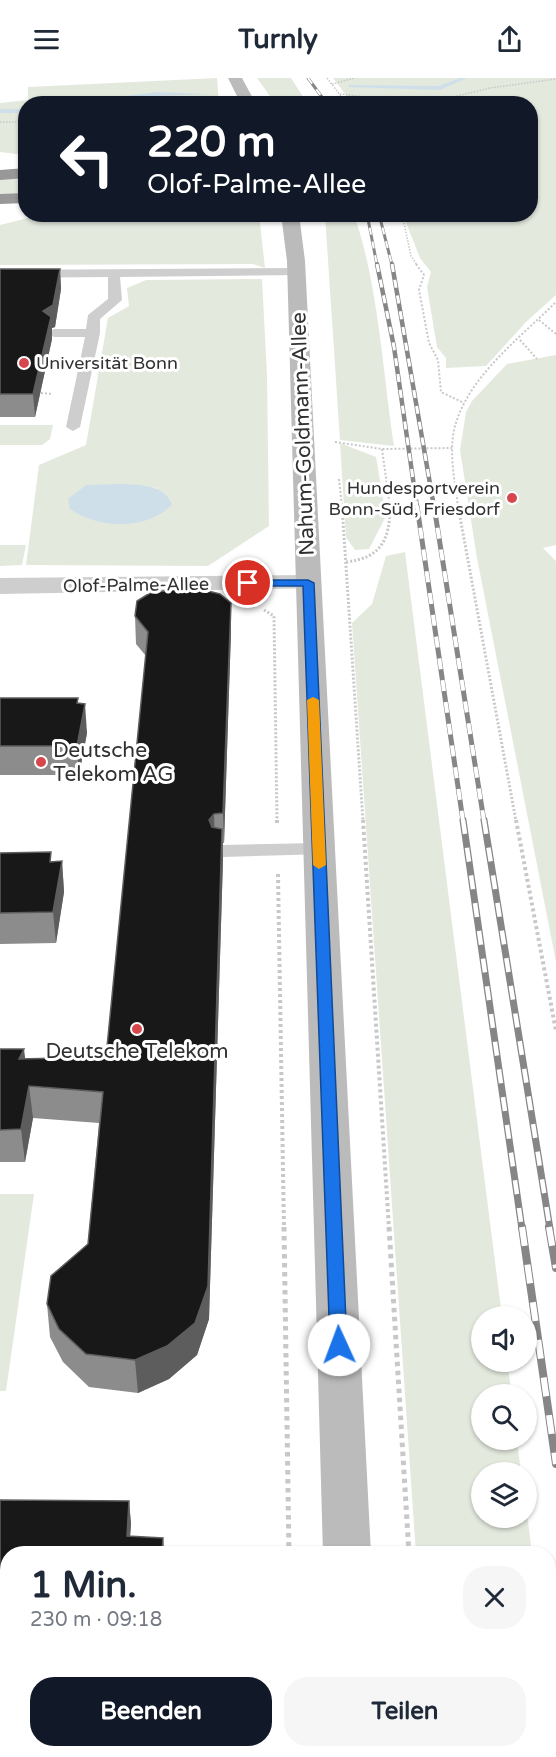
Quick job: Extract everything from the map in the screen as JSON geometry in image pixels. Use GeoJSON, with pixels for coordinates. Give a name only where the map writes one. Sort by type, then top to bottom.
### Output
{"type":"FeatureCollection","features":[{"type":"Feature","properties":{"kind":"highway"},"geometry":{"type":"LineString","coordinates":[[0,175],[18,174]]}},
{"type":"Feature","properties":{"kind":"highway"},"geometry":{"type":"LineString","coordinates":[[0,200],[18,199]]}},
{"type":"Feature","properties":{"kind":"main road"},"geometry":{"type":"LineString","coordinates":[[236,78],[245,96]]}},
{"type":"Feature","properties":{"kind":"main road","name":"Nahum-Goldmann-Allee"},"geometry":{"type":"LineString","coordinates":[[291,222],[296,272],[347,1546]]}},
{"type":"Feature","properties":{"kind":"street","name":"Olof-Palme-Allee"},"geometry":{"type":"LineString","coordinates":[[0,586],[308,583]]}},
{"type":"Feature","properties":{"kind":"lane"},"geometry":{"type":"LineString","coordinates":[[0,274],[296,272]]}},
{"type":"Feature","properties":{"kind":"lane"},"geometry":{"type":"LineString","coordinates":[[74,427],[93,333],[93,318],[114,300],[114,274]]}},
{"type":"Feature","properties":{"kind":"lane"},"geometry":{"type":"LineString","coordinates":[[54,333],[93,333]]}},
{"type":"Feature","properties":{"kind":"lane"},"geometry":{"type":"LineString","coordinates":[[223,850],[319,849]]}},
{"type":"Feature","properties":{"kind":"path"},"geometry":{"type":"LineString","coordinates":[[327,78],[340,94],[357,96]]}},
{"type":"Feature","properties":{"kind":"path"},"geometry":{"type":"LineString","coordinates":[[332,84],[355,78]]}},
{"type":"Feature","properties":{"kind":"path"},"geometry":{"type":"LineString","coordinates":[[457,96],[490,88],[556,80]]}},
{"type":"Feature","properties":{"kind":"path"},"geometry":{"type":"LineString","coordinates":[[0,122],[18,122]]}},
{"type":"Feature","properties":{"kind":"path"},"geometry":{"type":"LineString","coordinates":[[404,222],[411,256],[424,275],[420,290],[429,343],[438,360],[441,392],[464,403]]}},
{"type":"Feature","properties":{"kind":"path"},"geometry":{"type":"LineString","coordinates":[[556,302],[488,371],[464,403],[452,448],[461,529],[556,1031]]}},
{"type":"Feature","properties":{"kind":"path"},"geometry":{"type":"LineString","coordinates":[[539,320],[556,334]]}},
{"type":"Feature","properties":{"kind":"path"},"geometry":{"type":"LineString","coordinates":[[520,340],[537,359]]}},
{"type":"Feature","properties":{"kind":"path"},"geometry":{"type":"LineString","coordinates":[[335,431],[336,453]]}},
{"type":"Feature","properties":{"kind":"path"},"geometry":{"type":"LineString","coordinates":[[335,442],[382,449],[452,448]]}},
{"type":"Feature","properties":{"kind":"path"},"geometry":{"type":"LineString","coordinates":[[347,562],[368,559],[383,544],[391,522],[382,449]]}},
{"type":"Feature","properties":{"kind":"path"},"geometry":{"type":"LineString","coordinates":[[338,475],[347,562],[408,1546]]}},
{"type":"Feature","properties":{"kind":"path"},"geometry":{"type":"LineString","coordinates":[[248,583],[254,604],[274,616],[289,1546]]}},
{"type":"Feature","properties":{"kind":"shaded area"},"geometry":{"type":"Polygon","coordinates":[[[217,78],[218,96],[28,96],[28,87],[217,78]]]}},
{"type":"Feature","properties":{"kind":"shaded area"},"geometry":{"type":"Polygon","coordinates":[[[257,78],[291,78],[303,96],[270,96],[257,78]]]}},
{"type":"Feature","properties":{"kind":"shaded area"},"geometry":{"type":"Polygon","coordinates":[[[333,78],[556,78],[556,295],[527,321],[486,366],[446,368],[446,358],[437,347],[427,287],[431,272],[420,258],[406,222],[538,222],[538,96],[347,96],[333,78]]]}},
{"type":"Feature","properties":{"kind":"shaded area"},"geometry":{"type":"Polygon","coordinates":[[[18,101],[18,154],[0,152],[0,103],[18,101]]]}},
{"type":"Feature","properties":{"kind":"shaded area"},"geometry":{"type":"Polygon","coordinates":[[[18,176],[18,195],[0,196],[0,177],[18,176]]]}},
{"type":"Feature","properties":{"kind":"shaded area"},"geometry":{"type":"Polygon","coordinates":[[[18,220],[260,222],[265,268],[253,264],[0,265],[0,225],[18,220]]]}},
{"type":"Feature","properties":{"kind":"shaded area"},"geometry":{"type":"Polygon","coordinates":[[[325,222],[356,222],[369,269],[394,446],[340,440],[325,222]]]}},
{"type":"Feature","properties":{"kind":"shaded area"},"geometry":{"type":"Polygon","coordinates":[[[262,279],[267,375],[269,526],[208,566],[26,565],[39,465],[86,445],[108,318],[129,306],[127,288],[146,280],[262,279]],[[106,485],[68,499],[159,488],[106,485]]]}},
{"type":"Feature","properties":{"kind":"shaded area"},"geometry":{"type":"Polygon","coordinates":[[[556,355],[556,545],[543,548],[556,561],[556,962],[477,558],[460,450],[466,412],[472,401],[507,364],[556,355]]]}},
{"type":"Feature","properties":{"kind":"shaded area"},"geometry":{"type":"Polygon","coordinates":[[[0,425],[53,425],[50,439],[42,445],[0,445],[0,425]]]}},
{"type":"Feature","properties":{"kind":"shaded area"},"geometry":{"type":"Polygon","coordinates":[[[340,443],[376,457],[386,516],[369,549],[355,550],[346,537],[340,443]]]}},
{"type":"Feature","properties":{"kind":"shaded area"},"geometry":{"type":"Polygon","coordinates":[[[86,485],[148,486],[167,496],[172,505],[149,519],[136,523],[108,523],[94,520],[70,509],[68,499],[86,485]]]}},
{"type":"Feature","properties":{"kind":"shaded area"},"geometry":{"type":"Polygon","coordinates":[[[0,545],[26,545],[22,565],[0,566],[0,545]]]}},
{"type":"Feature","properties":{"kind":"shaded area"},"geometry":{"type":"Polygon","coordinates":[[[405,552],[501,1306],[471,1306],[471,1372],[509,1372],[510,1384],[471,1384],[471,1450],[518,1450],[520,1462],[471,1462],[471,1528],[529,1528],[531,1546],[415,1546],[352,623],[372,604],[386,556],[405,552]]]}},
{"type":"Feature","properties":{"kind":"shaded area"},"geometry":{"type":"Polygon","coordinates":[[[0,1194],[34,1194],[6,1391],[0,1391],[0,1194]]]}},
{"type":"Feature","properties":{"kind":"building","name":"Universität Bonn"},"geometry":{"type":"Polygon","coordinates":[[[0,269],[60,269],[53,305],[43,311],[51,317],[33,394],[0,394],[0,269]]]}},
{"type":"Feature","properties":{"kind":"building"},"geometry":{"type":"Polygon","coordinates":[[[192,587],[220,594],[231,603],[223,813],[214,814],[209,820],[212,827],[222,829],[208,1286],[195,1323],[167,1346],[135,1360],[86,1354],[59,1329],[47,1304],[51,1276],[88,1244],[103,1092],[29,1086],[21,1129],[0,1130],[0,1049],[24,1049],[19,1059],[106,1057],[148,632],[135,616],[137,601],[150,593],[192,587]]]}},
{"type":"Feature","properties":{"kind":"building"},"geometry":{"type":"Polygon","coordinates":[[[0,698],[78,698],[77,703],[85,704],[77,746],[0,746],[0,698]]]}},
{"type":"Feature","properties":{"kind":"building"},"geometry":{"type":"Polygon","coordinates":[[[51,852],[50,862],[62,861],[53,912],[0,913],[0,853],[51,852]]]}},
{"type":"Feature","properties":{"kind":"building"},"geometry":{"type":"Polygon","coordinates":[[[0,1500],[129,1501],[127,1536],[163,1538],[162,1546],[0,1546],[0,1500]]]}},
{"type":"Feature","properties":{"kind":"waterway"},"geometry":{"type":"LineString","coordinates":[[350,87],[440,88],[464,78]]}},
{"type":"Feature","properties":{"kind":"waterway"},"geometry":{"type":"LineString","coordinates":[[138,96],[207,94]]}},
{"type":"Feature","properties":{"kind":"waterway"},"geometry":{"type":"LineString","coordinates":[[0,111],[18,111]]}},
{"type":"Feature","properties":{"kind":"railway"},"geometry":{"type":"LineString","coordinates":[[308,78],[321,96]]}},
{"type":"Feature","properties":{"kind":"railway"},"geometry":{"type":"LineString","coordinates":[[369,222],[377,265]]}},
{"type":"Feature","properties":{"kind":"railway"},"geometry":{"type":"LineString","coordinates":[[381,222],[392,265]]}},
{"type":"Feature","properties":{"kind":"railway"},"geometry":{"type":"LineString","coordinates":[[377,264],[394,347],[417,507]]}},
{"type":"Feature","properties":{"kind":"railway"},"geometry":{"type":"LineString","coordinates":[[392,264],[434,507]]}},
{"type":"Feature","properties":{"kind":"railway"},"geometry":{"type":"LineString","coordinates":[[417,506],[463,821]]}},
{"type":"Feature","properties":{"kind":"railway"},"geometry":{"type":"LineString","coordinates":[[434,506],[484,821]]}},
{"type":"Feature","properties":{"kind":"railway"},"geometry":{"type":"LineString","coordinates":[[463,820],[522,1229]]}},
{"type":"Feature","properties":{"kind":"railway"},"geometry":{"type":"LineString","coordinates":[[484,820],[550,1229]]}},
{"type":"Feature","properties":{"kind":"railway"},"geometry":{"type":"LineString","coordinates":[[522,1227],[556,1464]]}},
{"type":"Feature","properties":{"kind":"railway"},"geometry":{"type":"LineString","coordinates":[[549,1227],[556,1268]]}},
{"type":"Feature","properties":{"kind":"slow traffic"},"geometry":{"type":"LineString","coordinates":[[313,700],[319,865]]}},
{"type":"Feature","properties":{"kind":"place","name":"Universität Bonn"},"geometry":{"type":"Point","coordinates":[24,363]}},
{"type":"Feature","properties":{"kind":"place","name":"Hundesportverein Bonn-Süd, Friesdorf"},"geometry":{"type":"Point","coordinates":[512,498]}},
{"type":"Feature","properties":{"kind":"place","name":"Deutsche Telekom AG"},"geometry":{"type":"Point","coordinates":[41,762]}},
{"type":"Feature","properties":{"kind":"place","name":"Deutsche Telekom"},"geometry":{"type":"Point","coordinates":[137,1029]}},
{"type":"Feature","properties":{"kind":"route"},"geometry":{"type":"LineString","coordinates":[[248,583],[308,583],[339,1345]]}}]}
